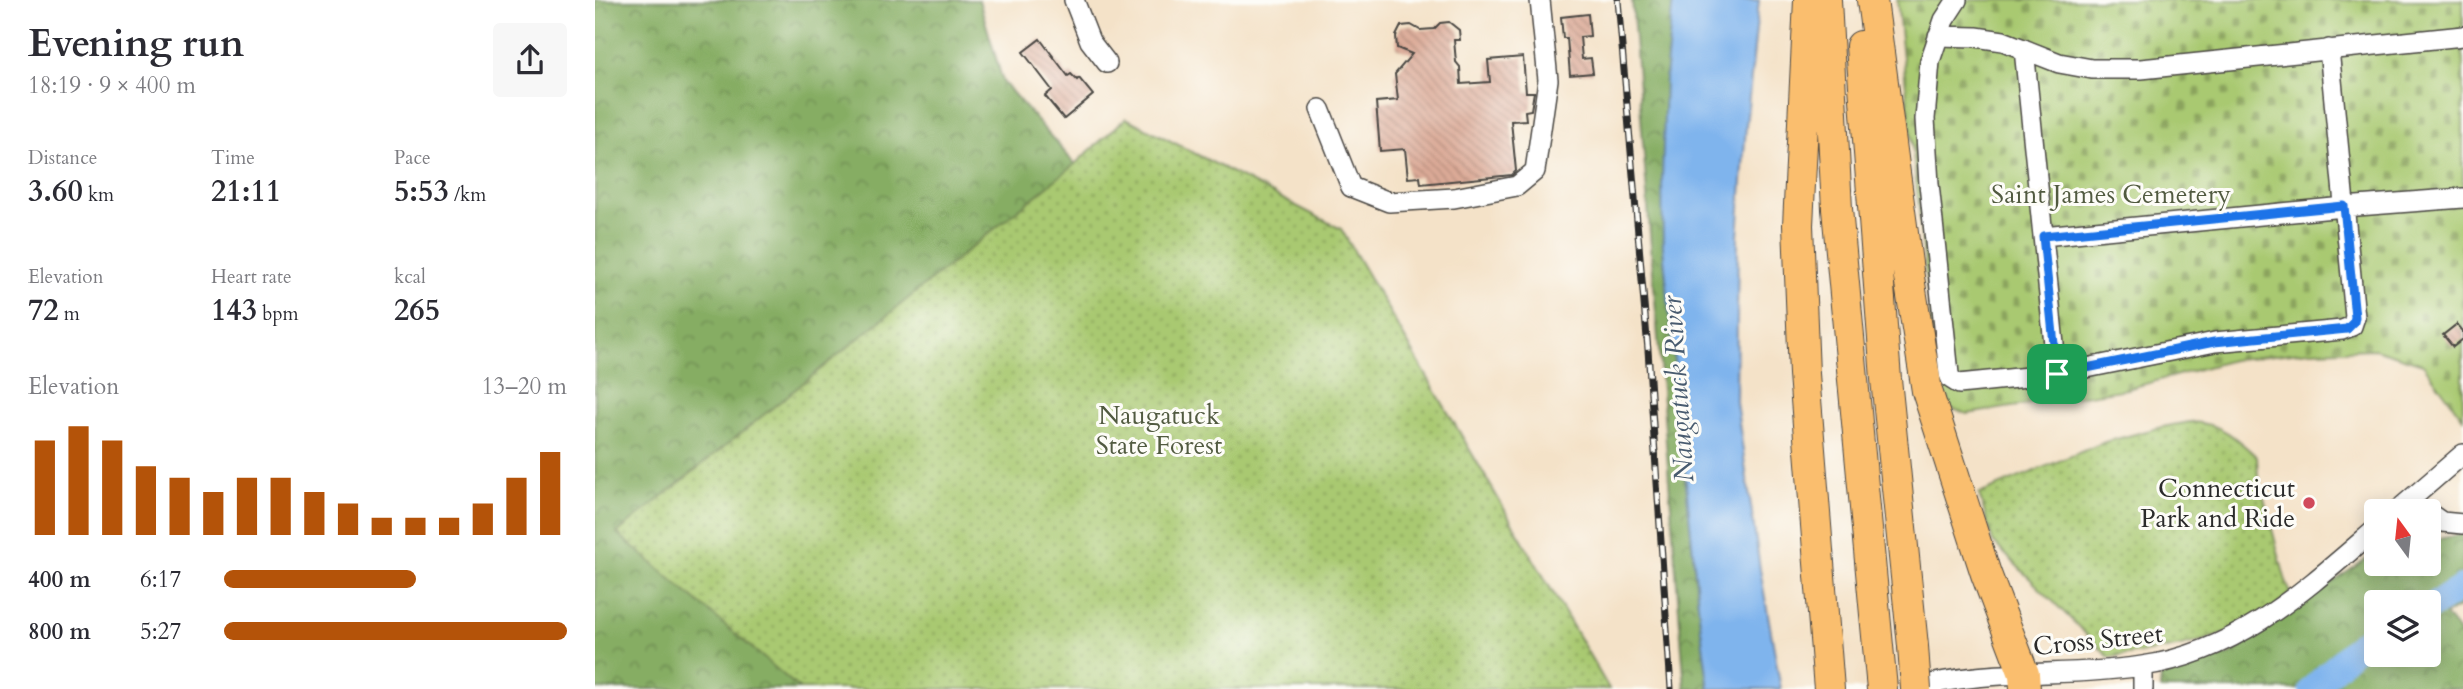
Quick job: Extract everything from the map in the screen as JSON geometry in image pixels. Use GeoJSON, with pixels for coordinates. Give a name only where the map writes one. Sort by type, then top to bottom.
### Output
{"type":"FeatureCollection","features":[{"type":"Feature","properties":{"kind":"highway"},"geometry":{"type":"LineString","coordinates":[[1809,0],[1797,225],[1804,374],[1829,689]]}},
{"type":"Feature","properties":{"kind":"highway"},"geometry":{"type":"LineString","coordinates":[[1826,0],[1837,209],[1882,689]]}},
{"type":"Feature","properties":{"kind":"highway"},"geometry":{"type":"LineString","coordinates":[[1858,0],[1864,113],[1885,366],[1913,646],[1913,689]]}},
{"type":"Feature","properties":{"kind":"highway"},"geometry":{"type":"LineString","coordinates":[[1872,0],[1927,391],[2024,681]]}},
{"type":"Feature","properties":{"kind":"street"},"geometry":{"type":"LineString","coordinates":[[1075,0],[1090,41],[1107,63]]}},
{"type":"Feature","properties":{"kind":"street"},"geometry":{"type":"LineString","coordinates":[[1320,109],[1351,187],[1389,202],[1454,198],[1517,186],[1535,171],[1548,80],[1540,0]]}},
{"type":"Feature","properties":{"kind":"street"},"geometry":{"type":"LineString","coordinates":[[1957,0],[1944,20],[1930,61],[1925,119],[1929,184],[1949,374],[1955,382],[1965,384],[2057,374],[2214,342],[2347,329],[2355,317],[2329,49]]}},
{"type":"Feature","properties":{"kind":"street"},"geometry":{"type":"LineString","coordinates":[[1938,36],[2003,41],[2059,63],[2092,69],[2141,69],[2463,36]]}},
{"type":"Feature","properties":{"kind":"street"},"geometry":{"type":"LineString","coordinates":[[2024,49],[2057,374]]}},
{"type":"Feature","properties":{"kind":"street"},"geometry":{"type":"LineString","coordinates":[[2043,236],[2344,206],[2463,198]]}},
{"type":"Feature","properties":{"kind":"street"},"geometry":{"type":"LineString","coordinates":[[2429,499],[2463,454]]}},
{"type":"Feature","properties":{"kind":"street"},"geometry":{"type":"LineString","coordinates":[[2441,521],[2463,524]]}},
{"type":"Feature","properties":{"kind":"street","name":"Cross Street"},"geometry":{"type":"LineString","coordinates":[[1913,689],[1965,677],[2024,681],[2143,666],[2196,652],[2263,621],[2364,539]]}},
{"type":"Feature","properties":{"kind":"street"},"geometry":{"type":"LineString","coordinates":[[2143,666],[2143,689]]}},
{"type":"Feature","properties":{"kind":"green space","name":"Naugatuck State Forest"},"geometry":{"type":"Polygon","coordinates":[[[595,0],[979,0],[1003,82],[1075,164],[1126,118],[1341,229],[1609,689],[595,689],[595,0]]]}},
{"type":"Feature","properties":{"kind":"green space"},"geometry":{"type":"Polygon","coordinates":[[[1632,0],[1673,0],[1665,79],[1663,247],[1699,614],[1709,689],[1685,689],[1632,0]]]}},
{"type":"Feature","properties":{"kind":"green space","name":"Saint James Cemetery"},"geometry":{"type":"Polygon","coordinates":[[[1897,0],[2463,0],[2463,418],[2423,364],[2375,349],[2309,351],[2232,360],[2127,389],[1967,414],[1946,407],[1935,365],[1897,0]]]}},
{"type":"Feature","properties":{"kind":"green space","name":"Naugatuck State Forest"},"geometry":{"type":"Polygon","coordinates":[[[1126,118],[1341,229],[1609,689],[800,689],[617,533],[1075,164],[1126,118]]]}},
{"type":"Feature","properties":{"kind":"green space"},"geometry":{"type":"Polygon","coordinates":[[[2190,422],[2219,428],[2257,457],[2258,476],[2291,593],[2261,617],[2222,634],[2166,649],[2109,657],[1993,542],[1979,494],[2105,442],[2190,422]]]}},
{"type":"Feature","properties":{"kind":"green space"},"geometry":{"type":"Polygon","coordinates":[[[2463,534],[2463,605],[2445,615],[2463,638],[2463,689],[2160,689],[2161,677],[2231,654],[2364,560],[2364,576],[2441,576],[2441,539],[2463,534]]]}},
{"type":"Feature","properties":{"kind":"water","name":"Naugatuck River"},"geometry":{"type":"Polygon","coordinates":[[[1673,0],[1759,0],[1738,237],[1736,402],[1760,569],[1781,689],[1709,689],[1699,614],[1663,247],[1665,79],[1673,0]]]}},
{"type":"Feature","properties":{"kind":"building"},"geometry":{"type":"Polygon","coordinates":[[[1588,14],[1590,36],[1580,37],[1582,59],[1591,58],[1593,73],[1570,75],[1567,38],[1563,38],[1561,17],[1588,14]]]}},
{"type":"Feature","properties":{"kind":"building"},"geometry":{"type":"Polygon","coordinates":[[[1449,22],[1459,30],[1460,40],[1454,40],[1461,84],[1490,82],[1488,60],[1523,57],[1526,92],[1534,92],[1531,110],[1525,111],[1526,120],[1511,121],[1516,171],[1512,175],[1421,184],[1420,177],[1408,178],[1405,149],[1380,151],[1376,102],[1398,100],[1395,74],[1412,54],[1397,48],[1396,36],[1401,26],[1411,25],[1420,30],[1434,29],[1440,23],[1449,22]]]}},
{"type":"Feature","properties":{"kind":"building"},"geometry":{"type":"Polygon","coordinates":[[[1040,39],[1068,76],[1071,74],[1077,80],[1079,78],[1093,95],[1064,119],[1045,96],[1052,90],[1023,52],[1040,39]]]}},
{"type":"Feature","properties":{"kind":"building"},"geometry":{"type":"Polygon","coordinates":[[[2457,324],[2463,331],[2463,339],[2453,347],[2443,335],[2457,324]]]}},
{"type":"Feature","properties":{"kind":"waterway"},"geometry":{"type":"LineString","coordinates":[[2441,601],[2463,587]]}},
{"type":"Feature","properties":{"kind":"waterway"},"geometry":{"type":"LineString","coordinates":[[2312,689],[2364,642]]}},
{"type":"Feature","properties":{"kind":"railway"},"geometry":{"type":"LineString","coordinates":[[1618,0],[1648,350],[1671,689]]}},
{"type":"Feature","properties":{"kind":"place","name":"Connecticut Park and Ride"},"geometry":{"type":"Point","coordinates":[2309,503]}},
{"type":"Feature","properties":{"kind":"route"},"geometry":{"type":"LineString","coordinates":[[2344,206],[2355,317],[2352,326],[2347,329],[2214,342],[2057,374],[2043,236],[2344,206]]}}]}
